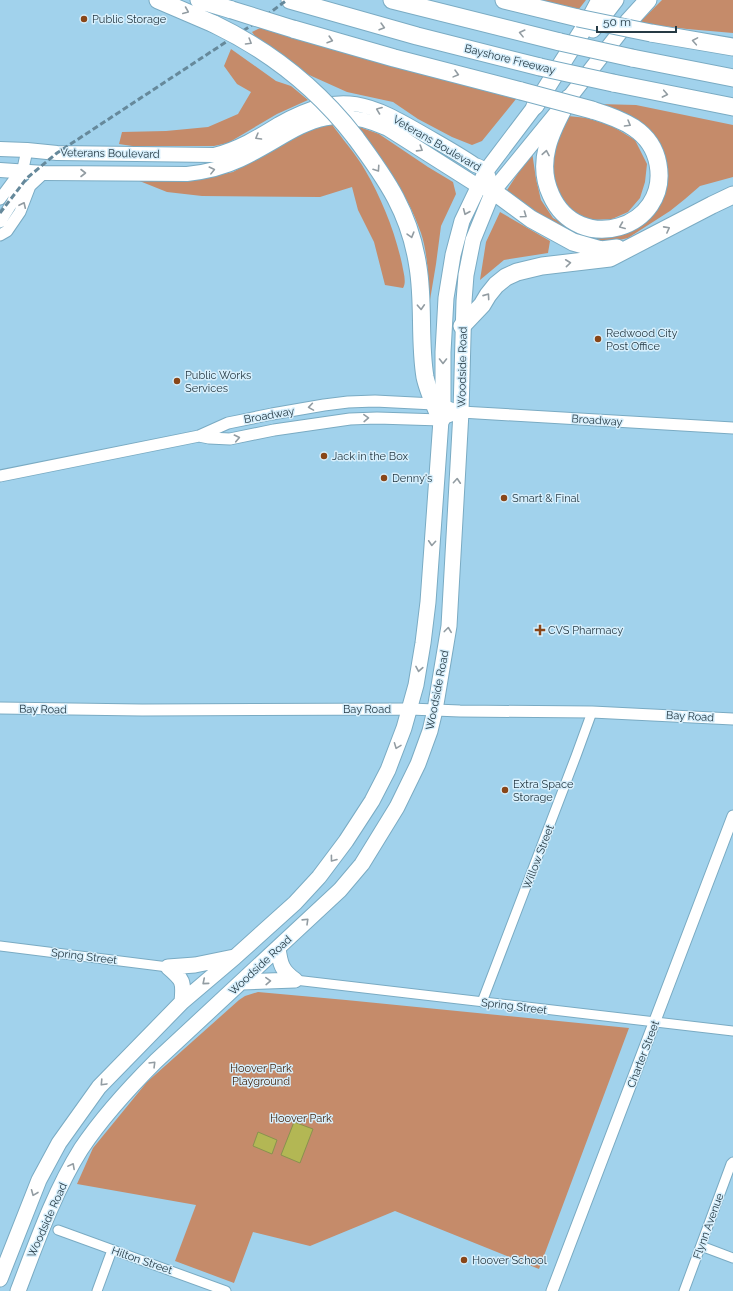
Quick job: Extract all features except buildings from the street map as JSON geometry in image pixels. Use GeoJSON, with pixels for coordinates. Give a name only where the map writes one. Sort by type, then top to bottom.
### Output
{"type":"FeatureCollection","features":[{"type":"Feature","properties":{"kind":"highway"},"geometry":{"type":"LineString","coordinates":[[158,0],[214,24],[249,42],[294,74],[330,108],[355,137],[394,193],[407,221],[411,234],[418,268],[426,377],[439,409]]}},
{"type":"Feature","properties":{"kind":"highway"},"geometry":{"type":"LineString","coordinates":[[199,0],[394,58],[521,91],[592,110],[630,124],[647,140],[657,158],[659,178],[653,199],[647,209],[638,218],[627,225],[616,229],[603,230],[593,229],[574,222],[559,208],[549,190],[544,169],[546,149],[555,125],[569,98]]}},
{"type":"Feature","properties":{"kind":"highway","name":"Bayshore Freeway"},"geometry":{"type":"LineString","coordinates":[[290,0],[417,36],[540,67],[733,107]]}},
{"type":"Feature","properties":{"kind":"highway"},"geometry":{"type":"LineString","coordinates":[[392,0],[560,42],[733,78]]}},
{"type":"Feature","properties":{"kind":"highway"},"geometry":{"type":"LineString","coordinates":[[504,0],[578,18],[733,47]]}},
{"type":"Feature","properties":{"kind":"highway"},"geometry":{"type":"LineString","coordinates":[[535,106],[591,17],[600,0]]}},
{"type":"Feature","properties":{"kind":"highway","name":"Woodside Road"},"geometry":{"type":"LineString","coordinates":[[18,1291],[48,1213],[80,1150],[104,1117],[128,1089],[156,1061],[340,890],[362,864],[397,807],[415,770],[430,731],[436,710],[449,626],[461,412],[462,326],[466,275],[486,189],[486,171],[616,0]]}},
{"type":"Feature","properties":{"kind":"highway","name":"Woodside Road"},"geometry":{"type":"LineString","coordinates":[[0,1279],[39,1180],[59,1143],[99,1087],[182,1002],[295,903],[319,877],[346,841],[372,801],[388,770],[410,709],[416,685],[423,643],[427,609],[444,322],[452,255],[462,221],[486,189],[569,98],[645,0]]}},
{"type":"Feature","properties":{"kind":"highway"},"geometry":{"type":"LineString","coordinates":[[628,22],[648,0]]}},
{"type":"Feature","properties":{"kind":"highway"},"geometry":{"type":"LineString","coordinates":[[486,189],[531,219],[573,242],[601,250],[633,247]]}},
{"type":"Feature","properties":{"kind":"highway"},"geometry":{"type":"LineString","coordinates":[[462,326],[482,304],[496,285],[506,277],[517,272],[542,266],[610,258],[712,204],[733,195]]}},
{"type":"Feature","properties":{"kind":"highway"},"geometry":{"type":"LineString","coordinates":[[278,948],[281,966],[289,976],[295,980]]}},
{"type":"Feature","properties":{"kind":"highway"},"geometry":{"type":"LineString","coordinates":[[168,967],[195,965],[235,957]]}},
{"type":"Feature","properties":{"kind":"highway"},"geometry":{"type":"LineString","coordinates":[[168,967],[180,978],[183,990],[182,1002]]}},
{"type":"Feature","properties":{"kind":"highway"},"geometry":{"type":"LineString","coordinates":[[242,982],[295,980]]}},
{"type":"Feature","properties":{"kind":"main road","name":"Veterans Boulevard"},"geometry":{"type":"LineString","coordinates":[[0,149],[57,153],[214,155],[242,146],[307,110],[323,105],[337,103],[351,104],[378,110],[393,116],[486,171]]}},
{"type":"Feature","properties":{"kind":"main road","name":"Veterans Boulevard"},"geometry":{"type":"LineString","coordinates":[[0,170],[44,172],[200,173],[228,165],[242,159],[295,129],[325,118],[349,117],[374,123],[388,129],[486,189]]}},
{"type":"Feature","properties":{"kind":"street"},"geometry":{"type":"LineString","coordinates":[[0,222],[12,203],[19,187],[27,150]]}},
{"type":"Feature","properties":{"kind":"street"},"geometry":{"type":"LineString","coordinates":[[0,199],[22,170]]}},
{"type":"Feature","properties":{"kind":"street"},"geometry":{"type":"LineString","coordinates":[[0,235],[7,230],[11,224],[25,201],[30,186],[44,172]]}},
{"type":"Feature","properties":{"kind":"street","name":"Broadway"},"geometry":{"type":"LineString","coordinates":[[0,476],[199,436],[228,423],[272,414],[348,402],[375,402],[461,412],[733,428]]}},
{"type":"Feature","properties":{"kind":"street","name":"Broadway"},"geometry":{"type":"LineString","coordinates":[[199,436],[230,439],[274,430],[350,419],[439,409]]}},
{"type":"Feature","properties":{"kind":"street","name":"Bay Road"},"geometry":{"type":"LineString","coordinates":[[0,708],[142,710],[410,709],[592,712],[733,719]]}},
{"type":"Feature","properties":{"kind":"street","name":"Willow Street"},"geometry":{"type":"LineString","coordinates":[[482,1002],[592,712]]}},
{"type":"Feature","properties":{"kind":"street","name":"Charter Street"},"geometry":{"type":"LineString","coordinates":[[552,1291],[733,816]]}},
{"type":"Feature","properties":{"kind":"street","name":"Spring Street"},"geometry":{"type":"LineString","coordinates":[[0,946],[168,967]]}},
{"type":"Feature","properties":{"kind":"street","name":"Spring Street"},"geometry":{"type":"LineString","coordinates":[[295,980],[733,1032]]}},
{"type":"Feature","properties":{"kind":"street","name":"Flynn Avenue"},"geometry":{"type":"LineString","coordinates":[[684,1291],[733,1162]]}},
{"type":"Feature","properties":{"kind":"street","name":"Hilton Street"},"geometry":{"type":"LineString","coordinates":[[58,1230],[226,1291]]}},
{"type":"Feature","properties":{"kind":"street"},"geometry":{"type":"LineString","coordinates":[[701,1246],[733,1258]]}},
{"type":"Feature","properties":{"kind":"street"},"geometry":{"type":"LineString","coordinates":[[97,1291],[112,1250]]}},
{"type":"Feature","properties":{"kind":"green space"},"geometry":{"type":"Polygon","coordinates":[[[539,0],[586,0],[579,9],[539,0]]]}},
{"type":"Feature","properties":{"kind":"green space"},"geometry":{"type":"Polygon","coordinates":[[[662,0],[733,0],[733,33],[639,23],[662,0]]]}},
{"type":"Feature","properties":{"kind":"green space"},"geometry":{"type":"Polygon","coordinates":[[[260,28],[381,63],[516,99],[482,141],[472,145],[452,137],[418,119],[393,102],[347,92],[307,74],[257,39],[252,32],[260,28]]]}},
{"type":"Feature","properties":{"kind":"green space"},"geometry":{"type":"Polygon","coordinates":[[[231,49],[276,81],[291,86],[308,100],[277,114],[228,143],[214,146],[132,146],[119,144],[122,132],[166,131],[208,127],[238,114],[251,92],[237,84],[224,66],[231,49]]]}},
{"type":"Feature","properties":{"kind":"green space"},"geometry":{"type":"Polygon","coordinates":[[[598,104],[636,105],[733,125],[733,177],[700,186],[670,211],[628,238],[607,243],[580,239],[552,224],[512,196],[507,190],[532,152],[541,200],[553,218],[586,236],[612,235],[657,199],[652,138],[598,104]]]}},
{"type":"Feature","properties":{"kind":"green space"},"geometry":{"type":"Polygon","coordinates":[[[568,116],[587,118],[612,126],[635,140],[647,164],[645,182],[640,198],[628,212],[612,219],[592,220],[571,213],[549,182],[555,136],[568,116]]]}},
{"type":"Feature","properties":{"kind":"green space"},"geometry":{"type":"Polygon","coordinates":[[[331,123],[361,164],[382,204],[392,228],[399,252],[405,283],[403,288],[385,285],[374,242],[358,210],[352,187],[320,197],[202,196],[167,192],[137,180],[184,181],[233,172],[289,139],[317,127],[331,123]]]}},
{"type":"Feature","properties":{"kind":"green space"},"geometry":{"type":"Polygon","coordinates":[[[351,124],[379,134],[453,182],[456,194],[441,226],[430,300],[425,249],[415,217],[400,188],[351,124]]]}},
{"type":"Feature","properties":{"kind":"green space"},"geometry":{"type":"Polygon","coordinates":[[[500,212],[550,241],[548,253],[504,260],[480,280],[486,242],[500,212]]]}},
{"type":"Feature","properties":{"kind":"green space","name":"Hoover Park"},"geometry":{"type":"Polygon","coordinates":[[[258,992],[629,1028],[539,1269],[395,1211],[310,1246],[253,1232],[234,1283],[175,1261],[196,1205],[77,1184],[93,1148],[147,1082],[239,1000],[245,996],[258,992]]]}},
{"type":"Feature","properties":{"kind":"shaded area"},"geometry":{"type":"Polygon","coordinates":[[[294,1122],[313,1129],[300,1163],[281,1155],[294,1122]]]}},
{"type":"Feature","properties":{"kind":"shaded area"},"geometry":{"type":"Polygon","coordinates":[[[258,1132],[277,1140],[272,1154],[253,1146],[258,1132]]]}},
{"type":"Feature","properties":{"kind":"railway"},"geometry":{"type":"LineString","coordinates":[[0,213],[27,178],[57,153],[264,17],[287,0]]}},
{"type":"Feature","properties":{"kind":"place","name":"Public Storage"},"geometry":{"type":"Point","coordinates":[84,19]}},
{"type":"Feature","properties":{"kind":"place","name":"Redwood City Post Office"},"geometry":{"type":"Point","coordinates":[598,339]}},
{"type":"Feature","properties":{"kind":"place","name":"Public Works Services"},"geometry":{"type":"Point","coordinates":[177,381]}},
{"type":"Feature","properties":{"kind":"place","name":"Jack in the Box"},"geometry":{"type":"Point","coordinates":[324,456]}},
{"type":"Feature","properties":{"kind":"place","name":"Denny's"},"geometry":{"type":"Point","coordinates":[384,478]}},
{"type":"Feature","properties":{"kind":"place","name":"Smart & Final"},"geometry":{"type":"Point","coordinates":[504,498]}},
{"type":"Feature","properties":{"kind":"place","name":"CVS Pharmacy"},"geometry":{"type":"Point","coordinates":[540,630]}},
{"type":"Feature","properties":{"kind":"place","name":"Extra Space Storage"},"geometry":{"type":"Point","coordinates":[505,790]}},
{"type":"Feature","properties":{"kind":"place","name":"Hoover School"},"geometry":{"type":"Point","coordinates":[464,1260]}},
{"type":"Feature","properties":{"kind":"park label","name":"Hoover Park Playground"},"geometry":{"type":"Point","coordinates":[261,1074]}}]}
